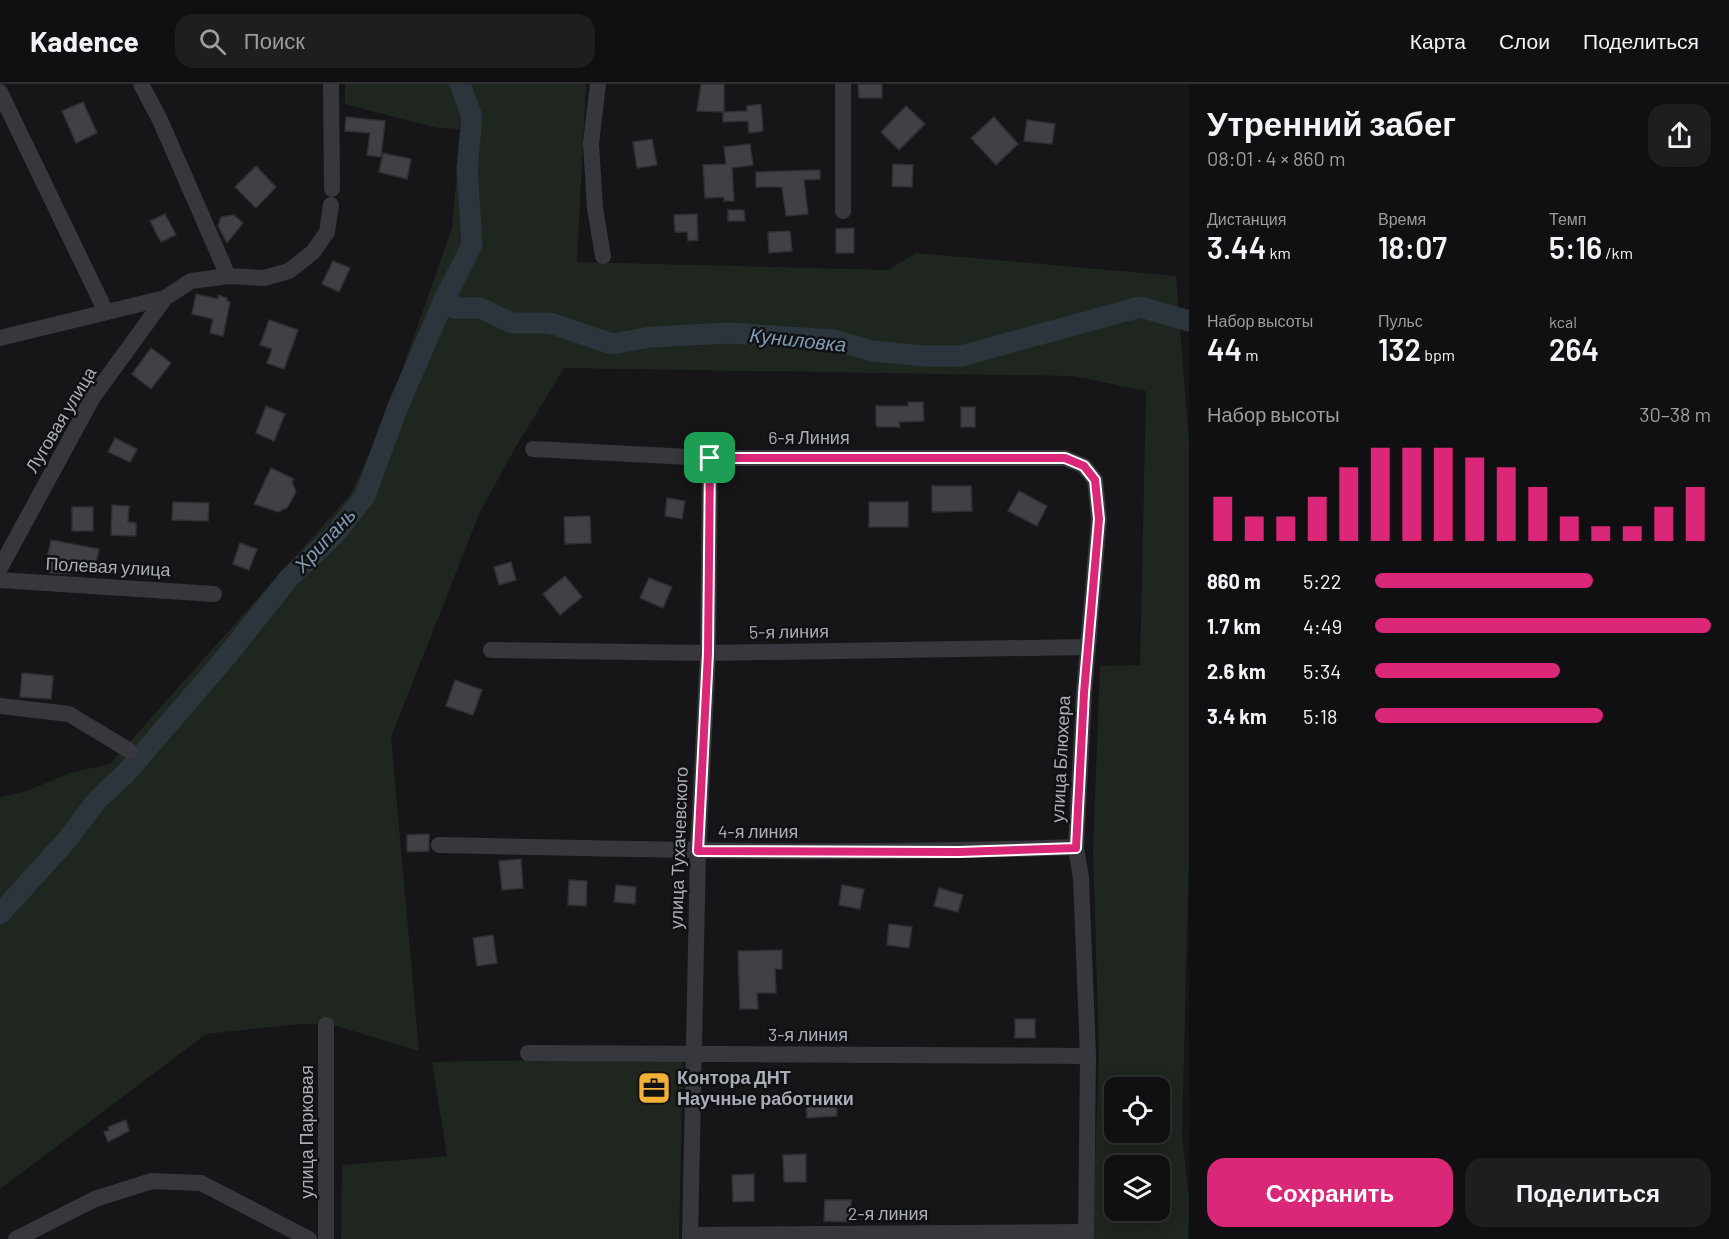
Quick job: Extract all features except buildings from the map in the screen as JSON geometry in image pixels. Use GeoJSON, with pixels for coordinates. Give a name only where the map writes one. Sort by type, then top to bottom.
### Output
{"type":"FeatureCollection","features":[{"type":"Feature","properties":{"kind":"street"},"geometry":{"type":"LineString","coordinates":[[141,84],[160,120],[228,276]]}},
{"type":"Feature","properties":{"kind":"street"},"geometry":{"type":"LineString","coordinates":[[0,338],[165,297],[191,281],[228,276],[264,278],[289,271],[314,252],[327,232],[331,197],[331,84]]}},
{"type":"Feature","properties":{"kind":"street"},"geometry":{"type":"LineString","coordinates":[[598,84],[591,143],[595,208],[603,256]]}},
{"type":"Feature","properties":{"kind":"street"},"geometry":{"type":"LineString","coordinates":[[843,84],[843,212]]}},
{"type":"Feature","properties":{"kind":"street"},"geometry":{"type":"LineString","coordinates":[[0,92],[106,312]]}},
{"type":"Feature","properties":{"kind":"street","name":"Луговая улица"},"geometry":{"type":"LineString","coordinates":[[0,568],[93,398],[165,297]]}},
{"type":"Feature","properties":{"kind":"street","name":"6-я Линия"},"geometry":{"type":"LineString","coordinates":[[533,449],[710,458],[1065,458],[1084,466]]}},
{"type":"Feature","properties":{"kind":"street","name":"улица Тухачевского"},"geometry":{"type":"LineString","coordinates":[[690,1237],[698,851],[708,653],[710,458]]}},
{"type":"Feature","properties":{"kind":"street","name":"улица Блюхера"},"geometry":{"type":"LineString","coordinates":[[1084,466],[1095,480],[1099,519],[1088,647],[1076,848],[1081,878],[1088,1056],[1086,1236]]}},
{"type":"Feature","properties":{"kind":"street","name":"Полевая улица"},"geometry":{"type":"LineString","coordinates":[[0,580],[214,594]]}},
{"type":"Feature","properties":{"kind":"street","name":"5-я линия"},"geometry":{"type":"LineString","coordinates":[[491,650],[708,653],[1088,647]]}},
{"type":"Feature","properties":{"kind":"street"},"geometry":{"type":"LineString","coordinates":[[0,706],[69,714],[130,751]]}},
{"type":"Feature","properties":{"kind":"street","name":"4-я линия"},"geometry":{"type":"LineString","coordinates":[[439,845],[698,851],[959,852],[1076,848]]}},
{"type":"Feature","properties":{"kind":"street","name":"улица Парковая"},"geometry":{"type":"LineString","coordinates":[[326,1025],[326,1239]]}},
{"type":"Feature","properties":{"kind":"street","name":"3-я линия"},"geometry":{"type":"LineString","coordinates":[[528,1053],[1088,1056]]}},
{"type":"Feature","properties":{"kind":"street"},"geometry":{"type":"LineString","coordinates":[[16,1239],[95,1199],[152,1181],[201,1183],[309,1239]]}},
{"type":"Feature","properties":{"kind":"street","name":"2-я линия"},"geometry":{"type":"LineString","coordinates":[[690,1237],[1086,1236]]}},
{"type":"Feature","properties":{"kind":"shaded area"},"geometry":{"type":"Polygon","coordinates":[[[345,84],[586,84],[577,262],[888,270],[916,253],[1176,276],[1189,443],[1189,849],[1182,1136],[1189,1199],[1188,1239],[1092,1239],[1099,1056],[1093,849],[1100,666],[1140,665],[1146,391],[1073,376],[564,368],[515,448],[480,512],[391,737],[419,1051],[333,1025],[299,1024],[206,1034],[0,1189],[0,797],[24,792],[70,773],[110,764],[350,495],[381,430],[452,228],[461,129],[437,128],[345,104],[345,84]]]}},
{"type":"Feature","properties":{"kind":"shaded area"},"geometry":{"type":"Polygon","coordinates":[[[683,1057],[679,1239],[341,1239],[342,1165],[447,1156],[432,1062],[683,1057]]]}},
{"type":"Feature","properties":{"kind":"waterway","name":"Хрипань"},"geometry":{"type":"LineString","coordinates":[[0,914],[66,841],[98,799],[126,773],[226,657],[289,578],[335,534],[365,496],[397,409],[445,298],[472,245],[467,168],[472,117],[460,84]]}},
{"type":"Feature","properties":{"kind":"waterway","name":"Куниловка"},"geometry":{"type":"LineString","coordinates":[[445,298],[455,308],[480,308],[512,323],[550,323],[612,344],[651,337],[729,333],[834,340],[872,351],[924,356],[961,356],[1140,307],[1189,321]]}},
{"type":"Feature","properties":{"kind":"place","name":"Контора ДНТ Научные работники"},"geometry":{"type":"Point","coordinates":[654,1088]}},
{"type":"Feature","properties":{"kind":"route"},"geometry":{"type":"LineString","coordinates":[[710,458],[1065,458],[1084,466],[1095,480],[1099,519],[1084,693],[1076,848],[959,852],[698,851],[708,653],[710,458]]}}]}
